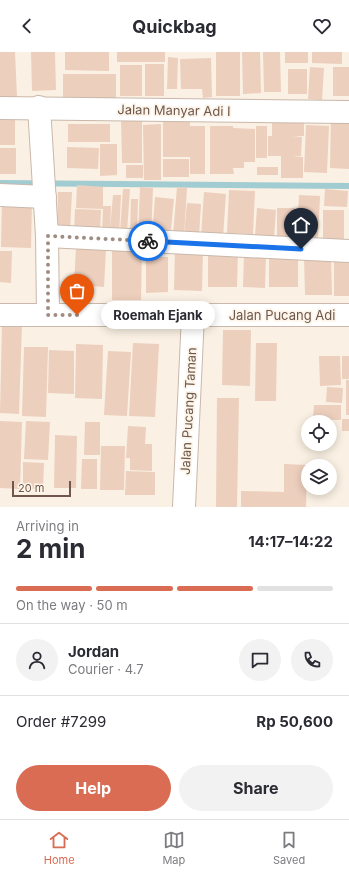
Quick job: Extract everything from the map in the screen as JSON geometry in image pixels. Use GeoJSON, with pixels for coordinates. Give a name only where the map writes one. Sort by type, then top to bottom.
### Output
{"type":"FeatureCollection","features":[{"type":"Feature","properties":{"kind":"street","name":"Jalan Manyar Adi I"},"geometry":{"type":"LineString","coordinates":[[0,108],[349,112]]}},
{"type":"Feature","properties":{"kind":"street"},"geometry":{"type":"LineString","coordinates":[[39,108],[48,236],[48,315]]}},
{"type":"Feature","properties":{"kind":"street"},"geometry":{"type":"LineString","coordinates":[[0,195],[44,189]]}},
{"type":"Feature","properties":{"kind":"street"},"geometry":{"type":"LineString","coordinates":[[48,236],[349,251]]}},
{"type":"Feature","properties":{"kind":"street","name":"Jalan Pucang Adi"},"geometry":{"type":"LineString","coordinates":[[0,315],[349,315]]}},
{"type":"Feature","properties":{"kind":"street","name":"Jalan Pucang Taman"},"geometry":{"type":"LineString","coordinates":[[184,507],[193,315]]}},
{"type":"Feature","properties":{"kind":"building"},"geometry":{"type":"Polygon","coordinates":[[[0,52],[15,52],[17,97],[0,98],[0,52]]]}},
{"type":"Feature","properties":{"kind":"building"},"geometry":{"type":"Polygon","coordinates":[[[31,52],[55,52],[56,90],[32,91],[31,52]]]}},
{"type":"Feature","properties":{"kind":"building"},"geometry":{"type":"Polygon","coordinates":[[[65,52],[109,52],[109,71],[65,70],[65,52]]]}},
{"type":"Feature","properties":{"kind":"building"},"geometry":{"type":"Polygon","coordinates":[[[117,52],[165,52],[165,62],[117,62],[117,52]]]}},
{"type":"Feature","properties":{"kind":"building"},"geometry":{"type":"Polygon","coordinates":[[[216,52],[240,52],[240,96],[216,96],[216,52]]]}},
{"type":"Feature","properties":{"kind":"building"},"geometry":{"type":"Polygon","coordinates":[[[242,52],[260,52],[261,93],[243,94],[242,52]]]}},
{"type":"Feature","properties":{"kind":"building"},"geometry":{"type":"Polygon","coordinates":[[[263,52],[280,52],[281,92],[264,92],[263,52]]]}},
{"type":"Feature","properties":{"kind":"building"},"geometry":{"type":"Polygon","coordinates":[[[285,52],[308,52],[308,63],[285,63],[285,52]]]}},
{"type":"Feature","properties":{"kind":"building"},"geometry":{"type":"Polygon","coordinates":[[[312,52],[342,52],[342,64],[312,63],[312,52]]]}},
{"type":"Feature","properties":{"kind":"building"},"geometry":{"type":"Polygon","coordinates":[[[168,57],[178,58],[177,89],[167,89],[168,57]]]}},
{"type":"Feature","properties":{"kind":"building"},"geometry":{"type":"Polygon","coordinates":[[[211,58],[212,97],[203,98],[202,89],[181,89],[180,59],[211,58]]]}},
{"type":"Feature","properties":{"kind":"building"},"geometry":{"type":"Polygon","coordinates":[[[145,64],[164,64],[164,96],[145,96],[145,64]]]}},
{"type":"Feature","properties":{"kind":"building"},"geometry":{"type":"Polygon","coordinates":[[[120,65],[142,65],[142,96],[120,96],[120,65]]]}},
{"type":"Feature","properties":{"kind":"building"},"geometry":{"type":"Polygon","coordinates":[[[310,67],[324,68],[322,100],[308,99],[310,67]]]}},
{"type":"Feature","properties":{"kind":"building"},"geometry":{"type":"Polygon","coordinates":[[[333,67],[349,67],[349,96],[333,96],[333,67]]]}},
{"type":"Feature","properties":{"kind":"building"},"geometry":{"type":"Polygon","coordinates":[[[288,69],[307,69],[307,94],[288,94],[288,69]]]}},
{"type":"Feature","properties":{"kind":"building"},"geometry":{"type":"Polygon","coordinates":[[[63,74],[116,74],[116,99],[63,99],[63,74]]]}},
{"type":"Feature","properties":{"kind":"building"},"geometry":{"type":"Polygon","coordinates":[[[331,116],[349,117],[349,169],[330,168],[331,116]]]}},
{"type":"Feature","properties":{"kind":"building"},"geometry":{"type":"Polygon","coordinates":[[[0,119],[15,119],[15,145],[0,145],[0,119]]]}},
{"type":"Feature","properties":{"kind":"building"},"geometry":{"type":"Polygon","coordinates":[[[121,119],[142,119],[142,163],[122,163],[121,119]]]}},
{"type":"Feature","properties":{"kind":"building"},"geometry":{"type":"Polygon","coordinates":[[[163,122],[190,122],[190,157],[163,157],[163,122]]]}},
{"type":"Feature","properties":{"kind":"building"},"geometry":{"type":"Polygon","coordinates":[[[272,123],[304,123],[304,136],[293,136],[302,137],[301,156],[292,156],[303,157],[303,178],[281,178],[281,156],[268,156],[268,136],[272,136],[272,123]]]}},
{"type":"Feature","properties":{"kind":"building"},"geometry":{"type":"Polygon","coordinates":[[[68,124],[110,124],[110,142],[68,142],[68,124]]]}},
{"type":"Feature","properties":{"kind":"building"},"geometry":{"type":"Polygon","coordinates":[[[161,124],[161,180],[144,180],[143,125],[161,124]]]}},
{"type":"Feature","properties":{"kind":"building"},"geometry":{"type":"Polygon","coordinates":[[[306,125],[329,126],[327,173],[304,172],[306,125]]]}},
{"type":"Feature","properties":{"kind":"building"},"geometry":{"type":"Polygon","coordinates":[[[190,126],[205,126],[205,174],[190,174],[190,126]]]}},
{"type":"Feature","properties":{"kind":"building"},"geometry":{"type":"Polygon","coordinates":[[[210,126],[233,126],[233,128],[255,129],[255,162],[244,162],[244,168],[233,168],[234,174],[210,174],[210,126]]]}},
{"type":"Feature","properties":{"kind":"building"},"geometry":{"type":"Polygon","coordinates":[[[256,126],[267,126],[267,158],[256,158],[256,126]]]}},
{"type":"Feature","properties":{"kind":"building"},"geometry":{"type":"Polygon","coordinates":[[[100,144],[117,144],[117,175],[100,176],[100,144]]]}},
{"type":"Feature","properties":{"kind":"building"},"geometry":{"type":"Polygon","coordinates":[[[67,147],[99,148],[98,169],[67,168],[67,147]]]}},
{"type":"Feature","properties":{"kind":"building"},"geometry":{"type":"Polygon","coordinates":[[[0,148],[16,148],[16,174],[0,174],[0,148]]]}},
{"type":"Feature","properties":{"kind":"building"},"geometry":{"type":"Polygon","coordinates":[[[163,159],[189,159],[189,177],[163,177],[163,159]]]}},
{"type":"Feature","properties":{"kind":"building"},"geometry":{"type":"Polygon","coordinates":[[[126,165],[143,165],[143,178],[126,178],[126,165]]]}},
{"type":"Feature","properties":{"kind":"building"},"geometry":{"type":"Polygon","coordinates":[[[257,167],[278,167],[278,175],[257,175],[257,167]]]}},
{"type":"Feature","properties":{"kind":"building"},"geometry":{"type":"Polygon","coordinates":[[[77,185],[103,187],[103,206],[111,206],[110,229],[113,195],[121,195],[119,237],[102,234],[103,209],[76,208],[77,185]]]}},
{"type":"Feature","properties":{"kind":"building"},"geometry":{"type":"Polygon","coordinates":[[[140,187],[153,188],[151,238],[138,237],[140,187]]]}},
{"type":"Feature","properties":{"kind":"building"},"geometry":{"type":"Polygon","coordinates":[[[177,187],[187,188],[184,235],[173,235],[177,187]]]}},
{"type":"Feature","properties":{"kind":"building"},"geometry":{"type":"Polygon","coordinates":[[[123,189],[130,189],[127,232],[120,232],[123,189]]]}},
{"type":"Feature","properties":{"kind":"building"},"geometry":{"type":"Polygon","coordinates":[[[325,189],[348,191],[347,207],[324,206],[325,189]]]}},
{"type":"Feature","properties":{"kind":"building"},"geometry":{"type":"Polygon","coordinates":[[[229,190],[255,191],[253,234],[227,233],[229,190]]]}},
{"type":"Feature","properties":{"kind":"building"},"geometry":{"type":"Polygon","coordinates":[[[58,192],[72,192],[70,232],[57,231],[58,192]]]}},
{"type":"Feature","properties":{"kind":"building"},"geometry":{"type":"Polygon","coordinates":[[[204,192],[226,194],[223,237],[201,236],[204,192]]]}},
{"type":"Feature","properties":{"kind":"building"},"geometry":{"type":"Polygon","coordinates":[[[299,195],[320,196],[318,239],[297,237],[299,195]]]}},
{"type":"Feature","properties":{"kind":"building"},"geometry":{"type":"Polygon","coordinates":[[[155,197],[174,199],[170,239],[152,237],[155,197]]]}},
{"type":"Feature","properties":{"kind":"building"},"geometry":{"type":"Polygon","coordinates":[[[2,199],[32,200],[31,248],[1,247],[2,199]]]}},
{"type":"Feature","properties":{"kind":"building"},"geometry":{"type":"Polygon","coordinates":[[[131,199],[138,199],[137,235],[130,234],[131,199]]]}},
{"type":"Feature","properties":{"kind":"building"},"geometry":{"type":"Polygon","coordinates":[[[187,203],[201,204],[199,236],[184,235],[187,203]]]}},
{"type":"Feature","properties":{"kind":"building"},"geometry":{"type":"Polygon","coordinates":[[[257,208],[276,210],[274,238],[255,236],[257,208]]]}},
{"type":"Feature","properties":{"kind":"building"},"geometry":{"type":"Polygon","coordinates":[[[277,208],[295,208],[295,237],[277,237],[277,208]]]}},
{"type":"Feature","properties":{"kind":"building"},"geometry":{"type":"Polygon","coordinates":[[[75,209],[101,210],[100,233],[74,232],[75,209]]]}},
{"type":"Feature","properties":{"kind":"building"},"geometry":{"type":"Polygon","coordinates":[[[323,210],[344,210],[344,242],[323,242],[323,210]]]}},
{"type":"Feature","properties":{"kind":"building"},"geometry":{"type":"Polygon","coordinates":[[[76,247],[106,249],[104,287],[74,285],[76,247]]]}},
{"type":"Feature","properties":{"kind":"building"},"geometry":{"type":"Polygon","coordinates":[[[175,249],[203,250],[202,291],[174,290],[175,249]]]}},
{"type":"Feature","properties":{"kind":"building"},"geometry":{"type":"Polygon","coordinates":[[[208,250],[238,251],[237,287],[208,287],[208,250]]]}},
{"type":"Feature","properties":{"kind":"building"},"geometry":{"type":"Polygon","coordinates":[[[0,251],[12,251],[11,283],[0,282],[0,251]]]}},
{"type":"Feature","properties":{"kind":"building"},"geometry":{"type":"Polygon","coordinates":[[[112,251],[142,251],[141,300],[112,300],[112,251]]]}},
{"type":"Feature","properties":{"kind":"building"},"geometry":{"type":"Polygon","coordinates":[[[244,254],[266,255],[265,288],[243,287],[244,254]]]}},
{"type":"Feature","properties":{"kind":"building"},"geometry":{"type":"Polygon","coordinates":[[[269,255],[298,255],[298,287],[269,287],[269,255]]]}},
{"type":"Feature","properties":{"kind":"building"},"geometry":{"type":"Polygon","coordinates":[[[146,257],[168,257],[168,292],[146,293],[146,257]]]}},
{"type":"Feature","properties":{"kind":"building"},"geometry":{"type":"Polygon","coordinates":[[[304,257],[331,257],[332,295],[305,295],[304,257]]]}},
{"type":"Feature","properties":{"kind":"building"},"geometry":{"type":"Polygon","coordinates":[[[334,258],[349,258],[349,296],[334,296],[334,258]]]}},
{"type":"Feature","properties":{"kind":"building"},"geometry":{"type":"Polygon","coordinates":[[[2,323],[22,324],[19,414],[0,413],[2,323]]]}},
{"type":"Feature","properties":{"kind":"building"},"geometry":{"type":"Polygon","coordinates":[[[223,330],[251,330],[250,386],[222,385],[223,330]]]}},
{"type":"Feature","properties":{"kind":"building"},"geometry":{"type":"Polygon","coordinates":[[[133,343],[159,344],[155,417],[129,416],[133,343]]]}},
{"type":"Feature","properties":{"kind":"building"},"geometry":{"type":"Polygon","coordinates":[[[256,343],[277,343],[276,401],[255,401],[256,343]]]}},
{"type":"Feature","properties":{"kind":"building"},"geometry":{"type":"Polygon","coordinates":[[[76,344],[103,345],[102,399],[75,398],[76,344]]]}},
{"type":"Feature","properties":{"kind":"building"},"geometry":{"type":"Polygon","coordinates":[[[24,347],[48,347],[46,417],[22,416],[24,347]]]}},
{"type":"Feature","properties":{"kind":"building"},"geometry":{"type":"Polygon","coordinates":[[[49,350],[74,351],[74,394],[48,393],[49,350]]]}},
{"type":"Feature","properties":{"kind":"building"},"geometry":{"type":"Polygon","coordinates":[[[108,351],[131,352],[127,416],[104,415],[108,351]]]}},
{"type":"Feature","properties":{"kind":"building"},"geometry":{"type":"Polygon","coordinates":[[[319,356],[340,356],[341,385],[320,386],[319,356]]]}},
{"type":"Feature","properties":{"kind":"building"},"geometry":{"type":"Polygon","coordinates":[[[342,356],[349,356],[349,379],[342,379],[342,356]]]}},
{"type":"Feature","properties":{"kind":"building"},"geometry":{"type":"Polygon","coordinates":[[[346,380],[349,380],[349,415],[346,415],[346,380]]]}},
{"type":"Feature","properties":{"kind":"building"},"geometry":{"type":"Polygon","coordinates":[[[327,387],[343,388],[342,403],[326,402],[327,387]]]}},
{"type":"Feature","properties":{"kind":"building"},"geometry":{"type":"Polygon","coordinates":[[[217,398],[239,398],[237,507],[216,507],[217,398]]]}},
{"type":"Feature","properties":{"kind":"building"},"geometry":{"type":"Polygon","coordinates":[[[314,405],[341,405],[341,420],[337,420],[337,415],[313,415],[314,405]]]}},
{"type":"Feature","properties":{"kind":"building"},"geometry":{"type":"Polygon","coordinates":[[[342,419],[349,419],[349,431],[342,431],[342,419]]]}},
{"type":"Feature","properties":{"kind":"building"},"geometry":{"type":"Polygon","coordinates":[[[0,421],[22,422],[20,489],[0,488],[0,421]]]}},
{"type":"Feature","properties":{"kind":"building"},"geometry":{"type":"Polygon","coordinates":[[[26,421],[50,422],[48,460],[24,459],[26,421]]]}},
{"type":"Feature","properties":{"kind":"building"},"geometry":{"type":"Polygon","coordinates":[[[85,422],[100,422],[100,455],[84,455],[85,422]]]}},
{"type":"Feature","properties":{"kind":"building"},"geometry":{"type":"Polygon","coordinates":[[[128,426],[146,427],[145,444],[152,444],[152,471],[130,470],[130,458],[126,458],[128,426]]]}},
{"type":"Feature","properties":{"kind":"building"},"geometry":{"type":"Polygon","coordinates":[[[55,435],[77,436],[76,488],[54,488],[55,435]]]}},
{"type":"Feature","properties":{"kind":"building"},"geometry":{"type":"Polygon","coordinates":[[[101,446],[125,446],[124,490],[100,490],[101,446]]]}},
{"type":"Feature","properties":{"kind":"building"},"geometry":{"type":"Polygon","coordinates":[[[82,459],[97,459],[97,489],[81,489],[82,459]]]}},
{"type":"Feature","properties":{"kind":"building"},"geometry":{"type":"Polygon","coordinates":[[[23,462],[44,463],[43,489],[23,489],[23,462]]]}},
{"type":"Feature","properties":{"kind":"building"},"geometry":{"type":"Polygon","coordinates":[[[284,464],[301,465],[301,495],[306,495],[306,507],[241,507],[241,491],[284,492],[284,464]]]}},
{"type":"Feature","properties":{"kind":"building"},"geometry":{"type":"Polygon","coordinates":[[[126,471],[155,472],[155,495],[125,495],[126,471]]]}},
{"type":"Feature","properties":{"kind":"waterway"},"geometry":{"type":"LineString","coordinates":[[0,183],[349,186]]}},
{"type":"Feature","properties":{"kind":"way so far"},"geometry":{"type":"LineString","coordinates":[[77,315],[48,315],[48,236],[148,241]]}},
{"type":"Feature","properties":{"kind":"place","name":"Roemah Ejank"},"geometry":{"type":"Point","coordinates":[77,315]}},
{"type":"Feature","properties":{"kind":"route"},"geometry":{"type":"LineString","coordinates":[[148,241],[301,249]]}}]}
